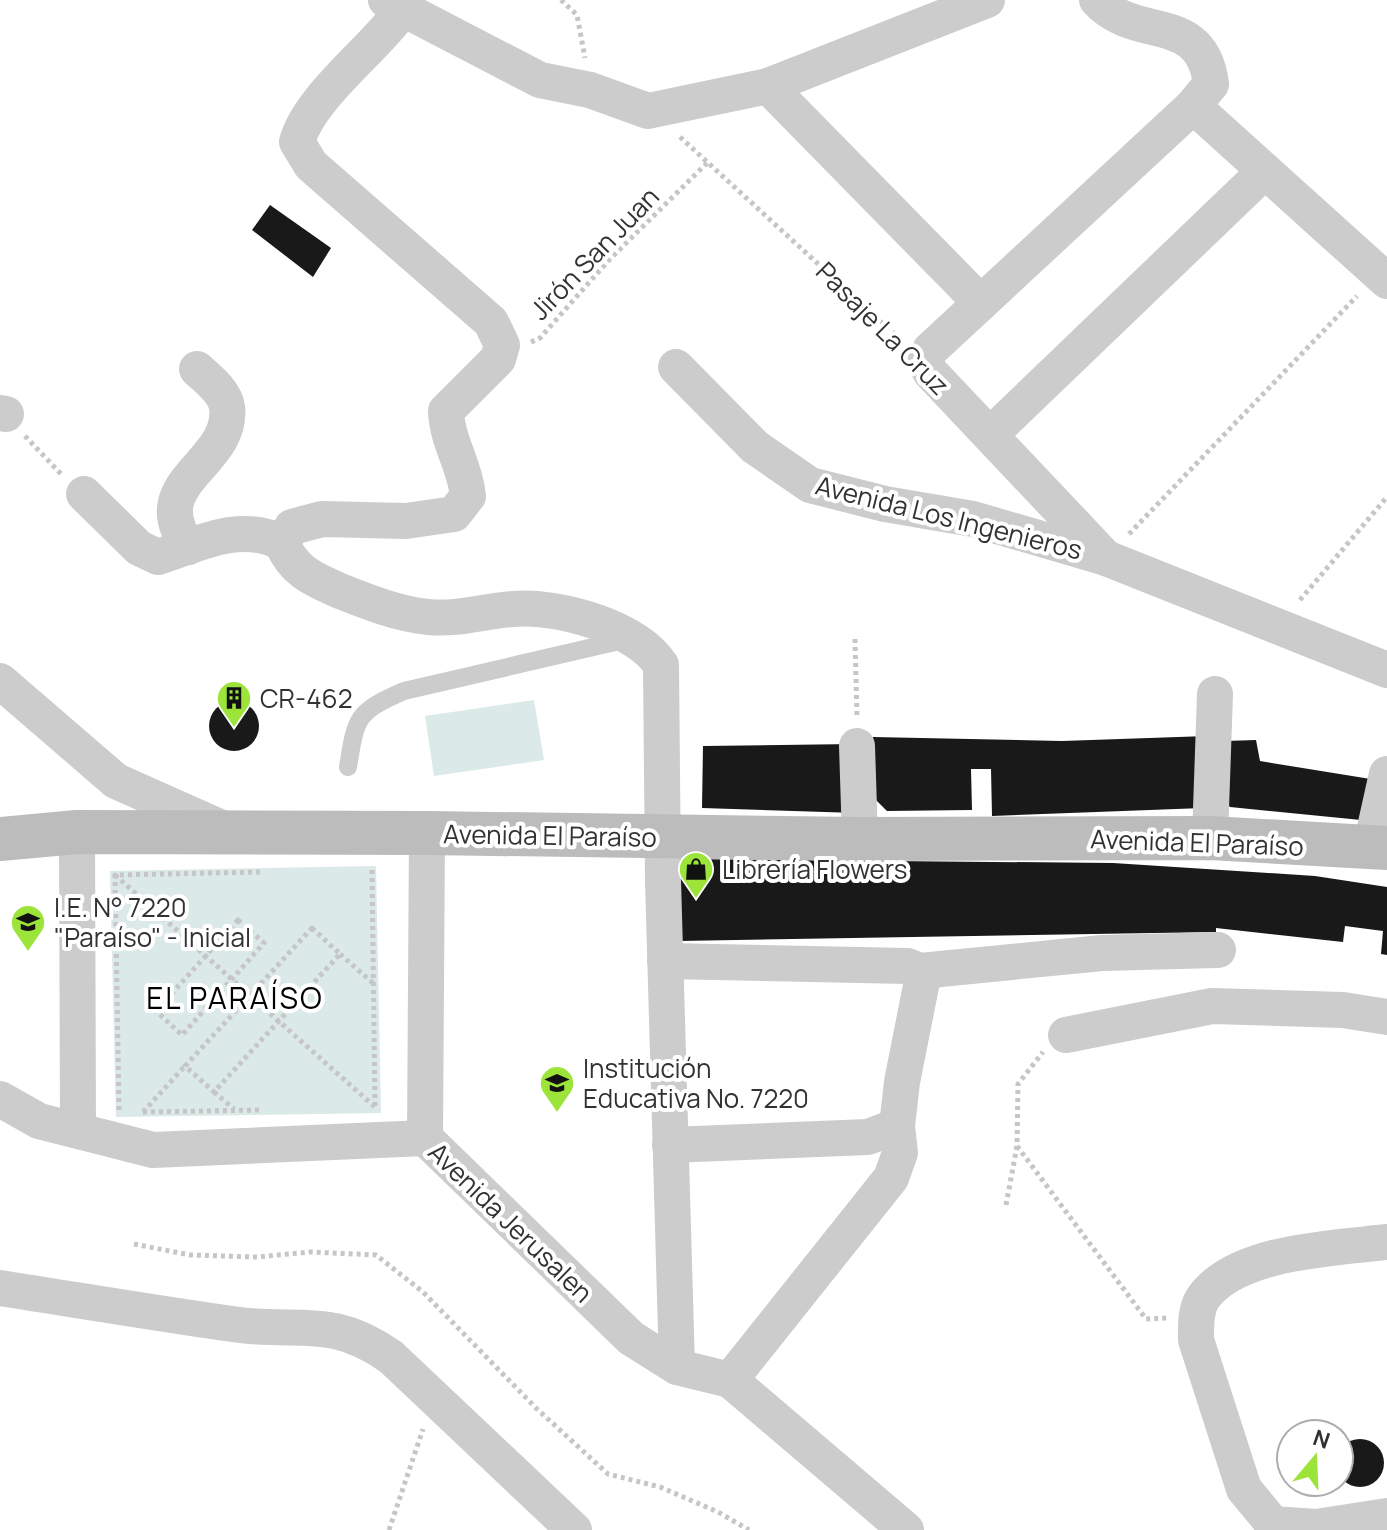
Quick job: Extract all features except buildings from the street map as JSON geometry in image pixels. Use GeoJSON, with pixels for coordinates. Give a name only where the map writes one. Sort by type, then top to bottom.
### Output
{"type":"FeatureCollection","features":[{"type":"Feature","properties":{"kind":"street"},"geometry":{"type":"LineString","coordinates":[[282,543],[292,527],[322,519],[406,521],[454,514],[468,496],[466,473],[447,433],[446,411],[498,359],[502,345],[491,322],[311,165],[297,142],[310,113],[387,32],[394,4],[540,80],[590,90],[648,111],[768,86],[987,0]]}},
{"type":"Feature","properties":{"kind":"street"},"geometry":{"type":"LineString","coordinates":[[925,363],[930,350],[1193,106],[1211,84],[1208,61],[1196,43],[1110,14],[1097,0]]}},
{"type":"Feature","properties":{"kind":"street"},"geometry":{"type":"LineString","coordinates":[[768,86],[981,303]]}},
{"type":"Feature","properties":{"kind":"street"},"geometry":{"type":"LineString","coordinates":[[1193,106],[1383,277]]}},
{"type":"Feature","properties":{"kind":"street"},"geometry":{"type":"LineString","coordinates":[[990,435],[1265,171]]}},
{"type":"Feature","properties":{"kind":"street","name":"Pasaje La Cruz"},"geometry":{"type":"LineString","coordinates":[[925,363],[1106,558]]}},
{"type":"Feature","properties":{"kind":"street","name":"Avenida Los Ingenieros"},"geometry":{"type":"LineString","coordinates":[[676,367],[755,447],[810,485],[885,504],[973,519],[1106,558],[1387,670]]}},
{"type":"Feature","properties":{"kind":"street"},"geometry":{"type":"LineString","coordinates":[[189,547],[175,528],[174,501],[221,437],[227,406],[218,390],[197,369]]}},
{"type":"Feature","properties":{"kind":"street"},"geometry":{"type":"LineString","coordinates":[[84,494],[139,548],[158,557],[216,536],[261,532],[282,543],[289,560],[306,576],[374,605],[426,617],[472,618],[512,609],[548,610],[634,637],[650,649],[661,665],[662,837],[677,1367]]}},
{"type":"Feature","properties":{"kind":"street"},"geometry":{"type":"LineString","coordinates":[[0,681],[116,781],[231,832]]}},
{"type":"Feature","properties":{"kind":"street"},"geometry":{"type":"LineString","coordinates":[[1210,838],[1215,694]]}},
{"type":"Feature","properties":{"kind":"street"},"geometry":{"type":"LineString","coordinates":[[857,746],[860,839]]}},
{"type":"Feature","properties":{"kind":"street"},"geometry":{"type":"LineString","coordinates":[[1379,847],[1387,774]]}},
{"type":"Feature","properties":{"kind":"street"},"geometry":{"type":"LineString","coordinates":[[77,832],[78,1130]]}},
{"type":"Feature","properties":{"kind":"street","name":"Avenida El Paraíso"},"geometry":{"type":"LineString","coordinates":[[0,839],[77,832],[427,833],[860,839],[1210,838],[1379,847]]}},
{"type":"Feature","properties":{"kind":"street"},"geometry":{"type":"LineString","coordinates":[[425,1138],[427,833]]}},
{"type":"Feature","properties":{"kind":"street"},"geometry":{"type":"LineString","coordinates":[[665,961],[908,966],[920,971],[1102,953],[1218,950]]}},
{"type":"Feature","properties":{"kind":"street"},"geometry":{"type":"LineString","coordinates":[[730,1380],[891,1178],[900,1153],[897,1126],[922,981],[920,971]]}},
{"type":"Feature","properties":{"kind":"street"},"geometry":{"type":"LineString","coordinates":[[1066,1035],[1212,1006],[1343,1010],[1387,1017]]}},
{"type":"Feature","properties":{"kind":"street","name":"Avenida Jerusalen"},"geometry":{"type":"LineString","coordinates":[[0,1099],[39,1121],[153,1150],[425,1138],[631,1338],[677,1367],[730,1380],[906,1530]]}},
{"type":"Feature","properties":{"kind":"street"},"geometry":{"type":"LineString","coordinates":[[670,1145],[868,1137],[897,1126]]}},
{"type":"Feature","properties":{"kind":"street"},"geometry":{"type":"LineString","coordinates":[[1387,1242],[1294,1253],[1228,1276],[1203,1299],[1196,1318],[1196,1340],[1244,1489],[1273,1524],[1316,1527],[1387,1516]]}},
{"type":"Feature","properties":{"kind":"street"},"geometry":{"type":"LineString","coordinates":[[0,1288],[237,1325],[321,1326],[364,1338],[434,1398],[574,1530]]}},
{"type":"Feature","properties":{"kind":"lane"},"geometry":{"type":"LineString","coordinates":[[348,767],[355,727],[370,707],[404,691],[634,637]]}},
{"type":"Feature","properties":{"kind":"path"},"geometry":{"type":"LineString","coordinates":[[561,0],[577,15],[590,90]]}},
{"type":"Feature","properties":{"kind":"path","name":"Pasaje La Cruz"},"geometry":{"type":"LineString","coordinates":[[648,111],[709,161],[925,363]]}},
{"type":"Feature","properties":{"kind":"path","name":"Jirón San Juan"},"geometry":{"type":"LineString","coordinates":[[498,359],[540,338],[609,260],[709,161]]}},
{"type":"Feature","properties":{"kind":"path"},"geometry":{"type":"LineString","coordinates":[[1106,558],[1383,277]]}},
{"type":"Feature","properties":{"kind":"path"},"geometry":{"type":"LineString","coordinates":[[3,413],[50,464],[84,494]]}},
{"type":"Feature","properties":{"kind":"path"},"geometry":{"type":"LineString","coordinates":[[1276,628],[1387,497]]}},
{"type":"Feature","properties":{"kind":"path"},"geometry":{"type":"LineString","coordinates":[[855,639],[857,746]]}},
{"type":"Feature","properties":{"kind":"path"},"geometry":{"type":"LineString","coordinates":[[77,832],[115,875],[376,1108],[425,1138]]}},
{"type":"Feature","properties":{"kind":"path"},"geometry":{"type":"LineString","coordinates":[[357,870],[372,870],[376,1108]]}},
{"type":"Feature","properties":{"kind":"path"},"geometry":{"type":"LineString","coordinates":[[115,875],[266,872]]}},
{"type":"Feature","properties":{"kind":"path"},"geometry":{"type":"LineString","coordinates":[[115,875],[119,1112],[266,1110]]}},
{"type":"Feature","properties":{"kind":"path"},"geometry":{"type":"LineString","coordinates":[[238,920],[264,943],[232,979],[182,1035],[156,1011],[238,920]]}},
{"type":"Feature","properties":{"kind":"path"},"geometry":{"type":"LineString","coordinates":[[143,1112],[312,928],[374,984]]}},
{"type":"Feature","properties":{"kind":"path"},"geometry":{"type":"LineString","coordinates":[[214,1092],[340,954]]}},
{"type":"Feature","properties":{"kind":"path"},"geometry":{"type":"LineString","coordinates":[[1006,1205],[1017,1146],[1018,1084],[1045,1049],[1066,1035]]}},
{"type":"Feature","properties":{"kind":"path"},"geometry":{"type":"LineString","coordinates":[[185,1066],[235,1110]]}},
{"type":"Feature","properties":{"kind":"path"},"geometry":{"type":"LineString","coordinates":[[361,1108],[376,1108]]}},
{"type":"Feature","properties":{"kind":"path"},"geometry":{"type":"LineString","coordinates":[[1017,1146],[1146,1319],[1196,1318]]}},
{"type":"Feature","properties":{"kind":"path"},"geometry":{"type":"LineString","coordinates":[[134,1244],[190,1255],[257,1257],[310,1252],[376,1255],[434,1302],[537,1409],[608,1474],[660,1487],[718,1512],[749,1530]]}},
{"type":"Feature","properties":{"kind":"path"},"geometry":{"type":"LineString","coordinates":[[389,1530],[434,1398]]}},
{"type":"Feature","properties":{"kind":"shaded area"},"geometry":{"type":"Polygon","coordinates":[[[534,700],[544,760],[434,776],[425,716],[534,700]]]}},
{"type":"Feature","properties":{"kind":"shaded area"},"geometry":{"type":"Polygon","coordinates":[[[376,866],[381,1113],[116,1117],[110,871],[376,866]]]}},
{"type":"Feature","properties":{"kind":"place","name":"CR-462"},"geometry":{"type":"Point","coordinates":[234,729]}},
{"type":"Feature","properties":{"kind":"place","name":"Librería Flowers"},"geometry":{"type":"Point","coordinates":[696,900]}},
{"type":"Feature","properties":{"kind":"place","name":"I.E. N° 7220 \"Paraíso\" - Inicial"},"geometry":{"type":"Point","coordinates":[28,953]}},
{"type":"Feature","properties":{"kind":"place","name":"Institución Educativa No. 7220"},"geometry":{"type":"Point","coordinates":[557,1114]}},
{"type":"Feature","properties":{"kind":"district","name":"EL PARAÍSO"},"geometry":{"type":"Point","coordinates":[235,997]}}]}
